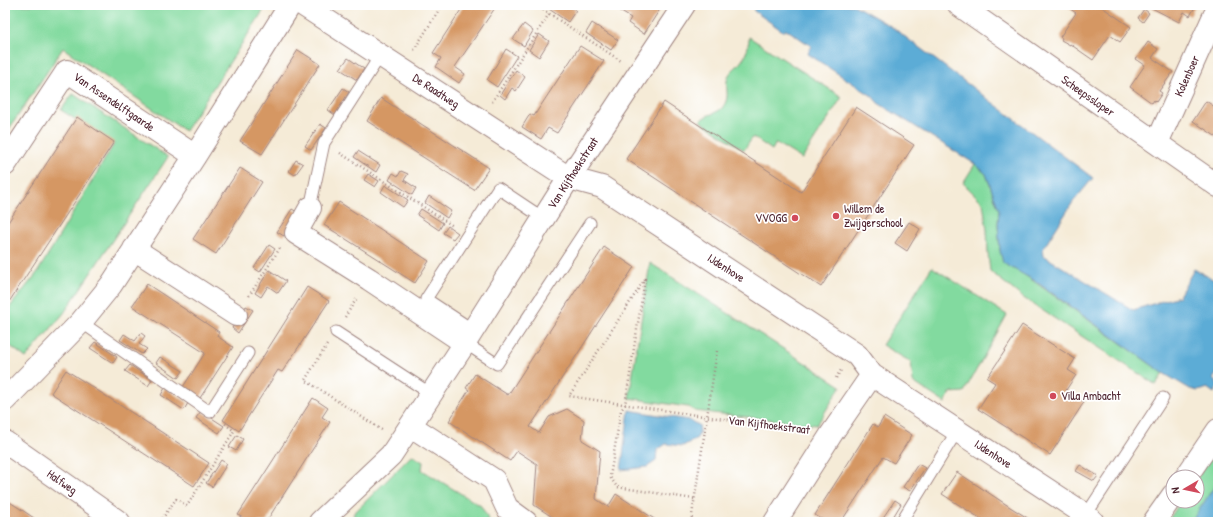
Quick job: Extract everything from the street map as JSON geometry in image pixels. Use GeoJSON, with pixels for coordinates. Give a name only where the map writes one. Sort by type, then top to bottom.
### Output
{"type":"FeatureCollection","features":[{"type":"Feature","properties":{"kind":"street"},"geometry":{"type":"LineString","coordinates":[[5,400],[81,322],[111,285],[195,156],[290,5]]}},
{"type":"Feature","properties":{"kind":"street","name":"De Raadtweg"},"geometry":{"type":"LineString","coordinates":[[302,5],[569,178]]}},
{"type":"Feature","properties":{"kind":"street","name":"Van Kijfhoekstraat"},"geometry":{"type":"LineString","coordinates":[[320,522],[391,455],[469,336],[569,178],[684,5]]}},
{"type":"Feature","properties":{"kind":"street","name":"Scheepssloper"},"geometry":{"type":"LineString","coordinates":[[959,5],[1218,186]]}},
{"type":"Feature","properties":{"kind":"street","name":"Kolenboer"},"geometry":{"type":"LineString","coordinates":[[1157,143],[1218,9]]}},
{"type":"Feature","properties":{"kind":"street","name":"Van Assendelftgaarde"},"geometry":{"type":"LineString","coordinates":[[5,165],[67,70],[195,156]]}},
{"type":"Feature","properties":{"kind":"street","name":"IJdenhove"},"geometry":{"type":"LineString","coordinates":[[569,178],[602,187],[857,355],[872,375],[1090,519]]}},
{"type":"Feature","properties":{"kind":"street"},"geometry":{"type":"LineString","coordinates":[[310,208],[296,233],[369,279],[469,336]]}},
{"type":"Feature","properties":{"kind":"street"},"geometry":{"type":"LineString","coordinates":[[134,249],[236,315]]}},
{"type":"Feature","properties":{"kind":"street"},"geometry":{"type":"LineString","coordinates":[[775,522],[832,433],[872,375]]}},
{"type":"Feature","properties":{"kind":"street"},"geometry":{"type":"LineString","coordinates":[[1191,469],[1218,430]]}},
{"type":"Feature","properties":{"kind":"street"},"geometry":{"type":"LineString","coordinates":[[405,434],[494,480],[507,508],[526,522]]}},
{"type":"Feature","properties":{"kind":"street","name":"Halfweg"},"geometry":{"type":"LineString","coordinates":[[5,442],[119,522]]}},
{"type":"Feature","properties":{"kind":"street"},"geometry":{"type":"LineString","coordinates":[[1154,522],[1165,506]]}},
{"type":"Feature","properties":{"kind":"lane"},"geometry":{"type":"LineString","coordinates":[[310,208],[324,143],[380,56]]}},
{"type":"Feature","properties":{"kind":"lane"},"geometry":{"type":"LineString","coordinates":[[543,218],[498,188],[426,299],[469,336],[497,364],[590,223]]}},
{"type":"Feature","properties":{"kind":"lane"},"geometry":{"type":"LineString","coordinates":[[81,322],[210,412],[248,353]]}},
{"type":"Feature","properties":{"kind":"lane"},"geometry":{"type":"LineString","coordinates":[[336,332],[431,394]]}},
{"type":"Feature","properties":{"kind":"lane"},"geometry":{"type":"LineString","coordinates":[[1090,519],[1163,398]]}},
{"type":"Feature","properties":{"kind":"lane"},"geometry":{"type":"LineString","coordinates":[[901,522],[957,431]]}},
{"type":"Feature","properties":{"kind":"path"},"geometry":{"type":"LineString","coordinates":[[402,69],[442,5]]}},
{"type":"Feature","properties":{"kind":"path"},"geometry":{"type":"LineString","coordinates":[[536,5],[639,73]]}},
{"type":"Feature","properties":{"kind":"path"},"geometry":{"type":"LineString","coordinates":[[480,120],[549,14]]}},
{"type":"Feature","properties":{"kind":"path"},"geometry":{"type":"LineString","coordinates":[[324,143],[468,235]]}},
{"type":"Feature","properties":{"kind":"path"},"geometry":{"type":"LineString","coordinates":[[236,315],[288,237],[296,233]]}},
{"type":"Feature","properties":{"kind":"path"},"geometry":{"type":"LineString","coordinates":[[369,279],[305,380],[405,434]]}},
{"type":"Feature","properties":{"kind":"path","name":"Van Kijfhoekstraat"},"geometry":{"type":"LineString","coordinates":[[694,499],[617,487],[610,477],[621,410],[626,405],[645,279],[569,396],[626,405],[706,417],[832,433]]}},
{"type":"Feature","properties":{"kind":"path"},"geometry":{"type":"LineString","coordinates":[[691,522],[717,351]]}},
{"type":"Feature","properties":{"kind":"path"},"geometry":{"type":"LineString","coordinates":[[160,522],[176,499],[187,506],[234,431],[210,412]]}},
{"type":"Feature","properties":{"kind":"green space"},"geometry":{"type":"Polygon","coordinates":[[[5,5],[267,5],[185,131],[63,48],[5,135],[5,5]]]}},
{"type":"Feature","properties":{"kind":"green space"},"geometry":{"type":"Polygon","coordinates":[[[749,37],[842,97],[802,159],[776,143],[772,150],[753,137],[744,150],[700,121],[723,107],[727,99],[728,77],[744,57],[748,47],[749,37]]]}},
{"type":"Feature","properties":{"kind":"green space"},"geometry":{"type":"Polygon","coordinates":[[[73,94],[168,157],[64,313],[26,358],[5,342],[5,313],[37,273],[114,144],[61,110],[73,94]]]}},
{"type":"Feature","properties":{"kind":"green space"},"geometry":{"type":"Polygon","coordinates":[[[975,164],[986,174],[999,210],[998,225],[1000,251],[1022,273],[1163,373],[1156,385],[1022,297],[990,271],[987,230],[983,203],[963,183],[975,164]]]}},
{"type":"Feature","properties":{"kind":"green space"},"geometry":{"type":"Polygon","coordinates":[[[650,263],[841,386],[817,425],[695,411],[688,407],[629,398],[650,263]]]}},
{"type":"Feature","properties":{"kind":"green space"},"geometry":{"type":"Polygon","coordinates":[[[932,267],[1007,315],[964,392],[950,393],[945,403],[913,382],[911,362],[882,345],[932,267]]]}},
{"type":"Feature","properties":{"kind":"green space"},"geometry":{"type":"Polygon","coordinates":[[[1218,448],[1218,481],[1205,501],[1205,469],[1203,469],[1218,448]]]}},
{"type":"Feature","properties":{"kind":"green space"},"geometry":{"type":"Polygon","coordinates":[[[412,455],[423,462],[422,470],[481,506],[490,522],[358,522],[353,514],[412,455]]]}},
{"type":"Feature","properties":{"kind":"green space"},"geometry":{"type":"Polygon","coordinates":[[[1176,509],[1200,509],[1191,522],[1167,522],[1176,509]]]}},
{"type":"Feature","properties":{"kind":"water"},"geometry":{"type":"Polygon","coordinates":[[[753,5],[854,5],[892,27],[1093,178],[1073,202],[1043,249],[1044,256],[1133,310],[1179,296],[1194,269],[1218,282],[1218,372],[1213,379],[1218,384],[1218,387],[1214,393],[1207,388],[1198,391],[1190,389],[1163,373],[1035,281],[1003,263],[1000,251],[998,225],[999,210],[986,174],[975,164],[878,103],[872,96],[808,54],[811,46],[786,29],[784,32],[754,11],[753,5]]]}},
{"type":"Feature","properties":{"kind":"water"},"geometry":{"type":"Polygon","coordinates":[[[629,410],[688,420],[699,425],[700,432],[697,438],[683,446],[666,444],[657,450],[656,461],[647,467],[621,470],[629,410]]]}},
{"type":"Feature","properties":{"kind":"water"},"geometry":{"type":"Polygon","coordinates":[[[1218,481],[1218,522],[1191,522],[1200,509],[1205,509],[1205,501],[1218,481]]]}},
{"type":"Feature","properties":{"kind":"building"},"geometry":{"type":"Polygon","coordinates":[[[464,5],[497,5],[455,67],[465,74],[459,83],[436,67],[441,58],[433,53],[464,5]]]}},
{"type":"Feature","properties":{"kind":"building"},"geometry":{"type":"Polygon","coordinates":[[[551,5],[567,5],[576,10],[568,22],[549,9],[551,5]]]}},
{"type":"Feature","properties":{"kind":"building"},"geometry":{"type":"Polygon","coordinates":[[[610,5],[655,5],[660,9],[644,34],[628,23],[631,18],[610,5]]]}},
{"type":"Feature","properties":{"kind":"building"},"geometry":{"type":"Polygon","coordinates":[[[1065,5],[1099,5],[1131,27],[1120,42],[1110,35],[1093,60],[1070,44],[1061,40],[1062,38],[1060,37],[1076,13],[1065,5]]]}},
{"type":"Feature","properties":{"kind":"building"},"geometry":{"type":"Polygon","coordinates":[[[1146,5],[1196,5],[1190,16],[1184,12],[1179,22],[1146,5]]]}},
{"type":"Feature","properties":{"kind":"building"},"geometry":{"type":"Polygon","coordinates":[[[1144,9],[1149,13],[1143,22],[1138,18],[1144,9]]]}},
{"type":"Feature","properties":{"kind":"building"},"geometry":{"type":"Polygon","coordinates":[[[592,23],[618,40],[611,50],[586,33],[592,23]]]}},
{"type":"Feature","properties":{"kind":"building"},"geometry":{"type":"Polygon","coordinates":[[[524,24],[533,31],[524,46],[513,39],[524,24]]]}},
{"type":"Feature","properties":{"kind":"building"},"geometry":{"type":"Polygon","coordinates":[[[539,34],[549,41],[539,57],[529,50],[539,34]]]}},
{"type":"Feature","properties":{"kind":"building"},"geometry":{"type":"Polygon","coordinates":[[[1148,42],[1158,49],[1152,58],[1173,72],[1159,91],[1162,93],[1156,102],[1154,100],[1152,103],[1130,87],[1145,65],[1136,59],[1148,42]]]}},
{"type":"Feature","properties":{"kind":"building"},"geometry":{"type":"Polygon","coordinates":[[[580,46],[604,61],[557,133],[548,128],[541,139],[522,127],[530,114],[534,116],[580,46]]]}},
{"type":"Feature","properties":{"kind":"building"},"geometry":{"type":"Polygon","coordinates":[[[506,49],[517,56],[497,87],[487,80],[506,49]]]}},
{"type":"Feature","properties":{"kind":"building"},"geometry":{"type":"Polygon","coordinates":[[[298,50],[320,64],[262,154],[240,141],[298,50]]]}},
{"type":"Feature","properties":{"kind":"building"},"geometry":{"type":"Polygon","coordinates":[[[348,58],[364,69],[357,80],[340,69],[348,58]]]}},
{"type":"Feature","properties":{"kind":"building"},"geometry":{"type":"Polygon","coordinates":[[[516,70],[525,77],[516,91],[512,88],[505,99],[500,95],[516,70]]]}},
{"type":"Feature","properties":{"kind":"building"},"geometry":{"type":"Polygon","coordinates":[[[343,88],[349,92],[335,115],[328,110],[343,88]]]}},
{"type":"Feature","properties":{"kind":"building"},"geometry":{"type":"Polygon","coordinates":[[[381,98],[489,168],[474,190],[367,121],[381,98]]]}},
{"type":"Feature","properties":{"kind":"building"},"geometry":{"type":"Polygon","coordinates":[[[1206,101],[1218,109],[1218,138],[1193,121],[1206,101]]]}},
{"type":"Feature","properties":{"kind":"building"},"geometry":{"type":"Polygon","coordinates":[[[664,102],[801,192],[856,107],[914,145],[821,287],[626,159],[664,102]]]}},
{"type":"Feature","properties":{"kind":"building"},"geometry":{"type":"Polygon","coordinates":[[[77,117],[114,142],[5,308],[5,227],[77,117]]]}},
{"type":"Feature","properties":{"kind":"building"},"geometry":{"type":"Polygon","coordinates":[[[320,124],[326,128],[311,150],[305,146],[320,124]]]}},
{"type":"Feature","properties":{"kind":"building"},"geometry":{"type":"Polygon","coordinates":[[[358,151],[380,165],[376,172],[354,157],[358,151]]]}},
{"type":"Feature","properties":{"kind":"building"},"geometry":{"type":"Polygon","coordinates":[[[296,160],[303,164],[295,175],[289,171],[296,160]]]}},
{"type":"Feature","properties":{"kind":"building"},"geometry":{"type":"Polygon","coordinates":[[[240,168],[262,182],[216,254],[193,239],[240,168]]]}},
{"type":"Feature","properties":{"kind":"building"},"geometry":{"type":"Polygon","coordinates":[[[401,171],[408,174],[404,180],[416,188],[412,195],[389,180],[393,173],[398,176],[401,171]]]}},
{"type":"Feature","properties":{"kind":"building"},"geometry":{"type":"Polygon","coordinates":[[[368,174],[379,181],[375,187],[364,180],[368,174]]]}},
{"type":"Feature","properties":{"kind":"building"},"geometry":{"type":"Polygon","coordinates":[[[385,185],[408,200],[403,207],[381,192],[385,185]]]}},
{"type":"Feature","properties":{"kind":"building"},"geometry":{"type":"Polygon","coordinates":[[[429,196],[451,211],[447,218],[425,203],[429,196]]]}},
{"type":"Feature","properties":{"kind":"building"},"geometry":{"type":"Polygon","coordinates":[[[339,202],[429,261],[415,283],[324,225],[339,202]]]}},
{"type":"Feature","properties":{"kind":"building"},"geometry":{"type":"Polygon","coordinates":[[[292,209],[299,213],[284,236],[277,232],[292,209]]]}},
{"type":"Feature","properties":{"kind":"building"},"geometry":{"type":"Polygon","coordinates":[[[421,209],[443,223],[439,230],[417,215],[421,209]]]}},
{"type":"Feature","properties":{"kind":"building"},"geometry":{"type":"Polygon","coordinates":[[[909,222],[920,229],[907,251],[895,243],[909,222]]]}},
{"type":"Feature","properties":{"kind":"building"},"geometry":{"type":"Polygon","coordinates":[[[448,226],[458,233],[453,239],[443,233],[448,226]]]}},
{"type":"Feature","properties":{"kind":"building"},"geometry":{"type":"Polygon","coordinates":[[[269,245],[275,249],[260,272],[254,268],[269,245]]]}},
{"type":"Feature","properties":{"kind":"building"},"geometry":{"type":"Polygon","coordinates":[[[604,247],[634,267],[530,427],[539,433],[549,417],[567,409],[584,420],[582,440],[600,451],[596,499],[608,507],[616,494],[659,522],[560,522],[534,505],[537,464],[517,451],[510,461],[449,421],[469,390],[466,388],[475,374],[508,395],[604,247]]]}},
{"type":"Feature","properties":{"kind":"building"},"geometry":{"type":"Polygon","coordinates":[[[269,270],[286,281],[278,293],[268,286],[261,297],[255,293],[269,270]]]}},
{"type":"Feature","properties":{"kind":"building"},"geometry":{"type":"Polygon","coordinates":[[[147,284],[219,332],[217,336],[233,347],[200,398],[183,387],[205,353],[132,306],[147,284]]]}},
{"type":"Feature","properties":{"kind":"building"},"geometry":{"type":"Polygon","coordinates":[[[307,287],[329,301],[282,372],[278,370],[239,431],[223,420],[307,287]]]}},
{"type":"Feature","properties":{"kind":"building"},"geometry":{"type":"Polygon","coordinates":[[[246,306],[253,310],[238,333],[232,328],[246,306]]]}},
{"type":"Feature","properties":{"kind":"building"},"geometry":{"type":"Polygon","coordinates":[[[1022,325],[1075,359],[1068,370],[1076,375],[1066,390],[1084,402],[1050,455],[978,409],[995,383],[987,378],[1022,325]]]}},
{"type":"Feature","properties":{"kind":"building"},"geometry":{"type":"Polygon","coordinates":[[[141,333],[145,336],[139,344],[147,349],[142,354],[120,340],[124,334],[135,341],[141,333]]]}},
{"type":"Feature","properties":{"kind":"building"},"geometry":{"type":"Polygon","coordinates":[[[95,342],[117,357],[113,363],[90,348],[95,342]]]}},
{"type":"Feature","properties":{"kind":"building"},"geometry":{"type":"Polygon","coordinates":[[[160,357],[183,371],[178,378],[156,363],[160,357]]]}},
{"type":"Feature","properties":{"kind":"building"},"geometry":{"type":"Polygon","coordinates":[[[130,365],[152,380],[148,386],[125,371],[130,365]]]}},
{"type":"Feature","properties":{"kind":"building"},"geometry":{"type":"Polygon","coordinates":[[[66,370],[209,463],[194,486],[51,393],[66,370]]]}},
{"type":"Feature","properties":{"kind":"building"},"geometry":{"type":"Polygon","coordinates":[[[165,388],[188,403],[184,410],[161,395],[165,388]]]}},
{"type":"Feature","properties":{"kind":"building"},"geometry":{"type":"Polygon","coordinates":[[[313,398],[328,408],[322,417],[330,422],[266,522],[249,522],[238,515],[313,398]]]}},
{"type":"Feature","properties":{"kind":"building"},"geometry":{"type":"Polygon","coordinates":[[[201,411],[224,426],[219,433],[196,418],[201,411]]]}},
{"type":"Feature","properties":{"kind":"building"},"geometry":{"type":"Polygon","coordinates":[[[884,417],[912,435],[894,463],[883,457],[841,522],[826,522],[815,515],[873,424],[878,427],[884,417]]]}},
{"type":"Feature","properties":{"kind":"building"},"geometry":{"type":"Polygon","coordinates":[[[237,435],[243,439],[236,451],[229,447],[237,435]]]}},
{"type":"Feature","properties":{"kind":"building"},"geometry":{"type":"Polygon","coordinates":[[[221,460],[227,464],[212,487],[206,483],[221,460]]]}},
{"type":"Feature","properties":{"kind":"building"},"geometry":{"type":"Polygon","coordinates":[[[918,464],[925,468],[910,491],[903,487],[918,464]]]}},
{"type":"Feature","properties":{"kind":"building"},"geometry":{"type":"Polygon","coordinates":[[[1080,465],[1098,476],[1094,481],[1076,471],[1080,465]]]}},
{"type":"Feature","properties":{"kind":"building"},"geometry":{"type":"Polygon","coordinates":[[[957,472],[1034,522],[986,522],[942,494],[957,472]]]}},
{"type":"Feature","properties":{"kind":"building"},"geometry":{"type":"Polygon","coordinates":[[[5,499],[19,508],[40,522],[5,522],[5,499]]]}},
{"type":"Feature","properties":{"kind":"building"},"geometry":{"type":"Polygon","coordinates":[[[895,500],[901,504],[890,522],[880,522],[895,500]]]}},
{"type":"Feature","properties":{"kind":"place","name":"Willem de Zwijgerschool"},"geometry":{"type":"Point","coordinates":[836,216]}},
{"type":"Feature","properties":{"kind":"place","name":"VVOGG"},"geometry":{"type":"Point","coordinates":[795,218]}},
{"type":"Feature","properties":{"kind":"place","name":"Villa Ambacht"},"geometry":{"type":"Point","coordinates":[1053,396]}}]}
